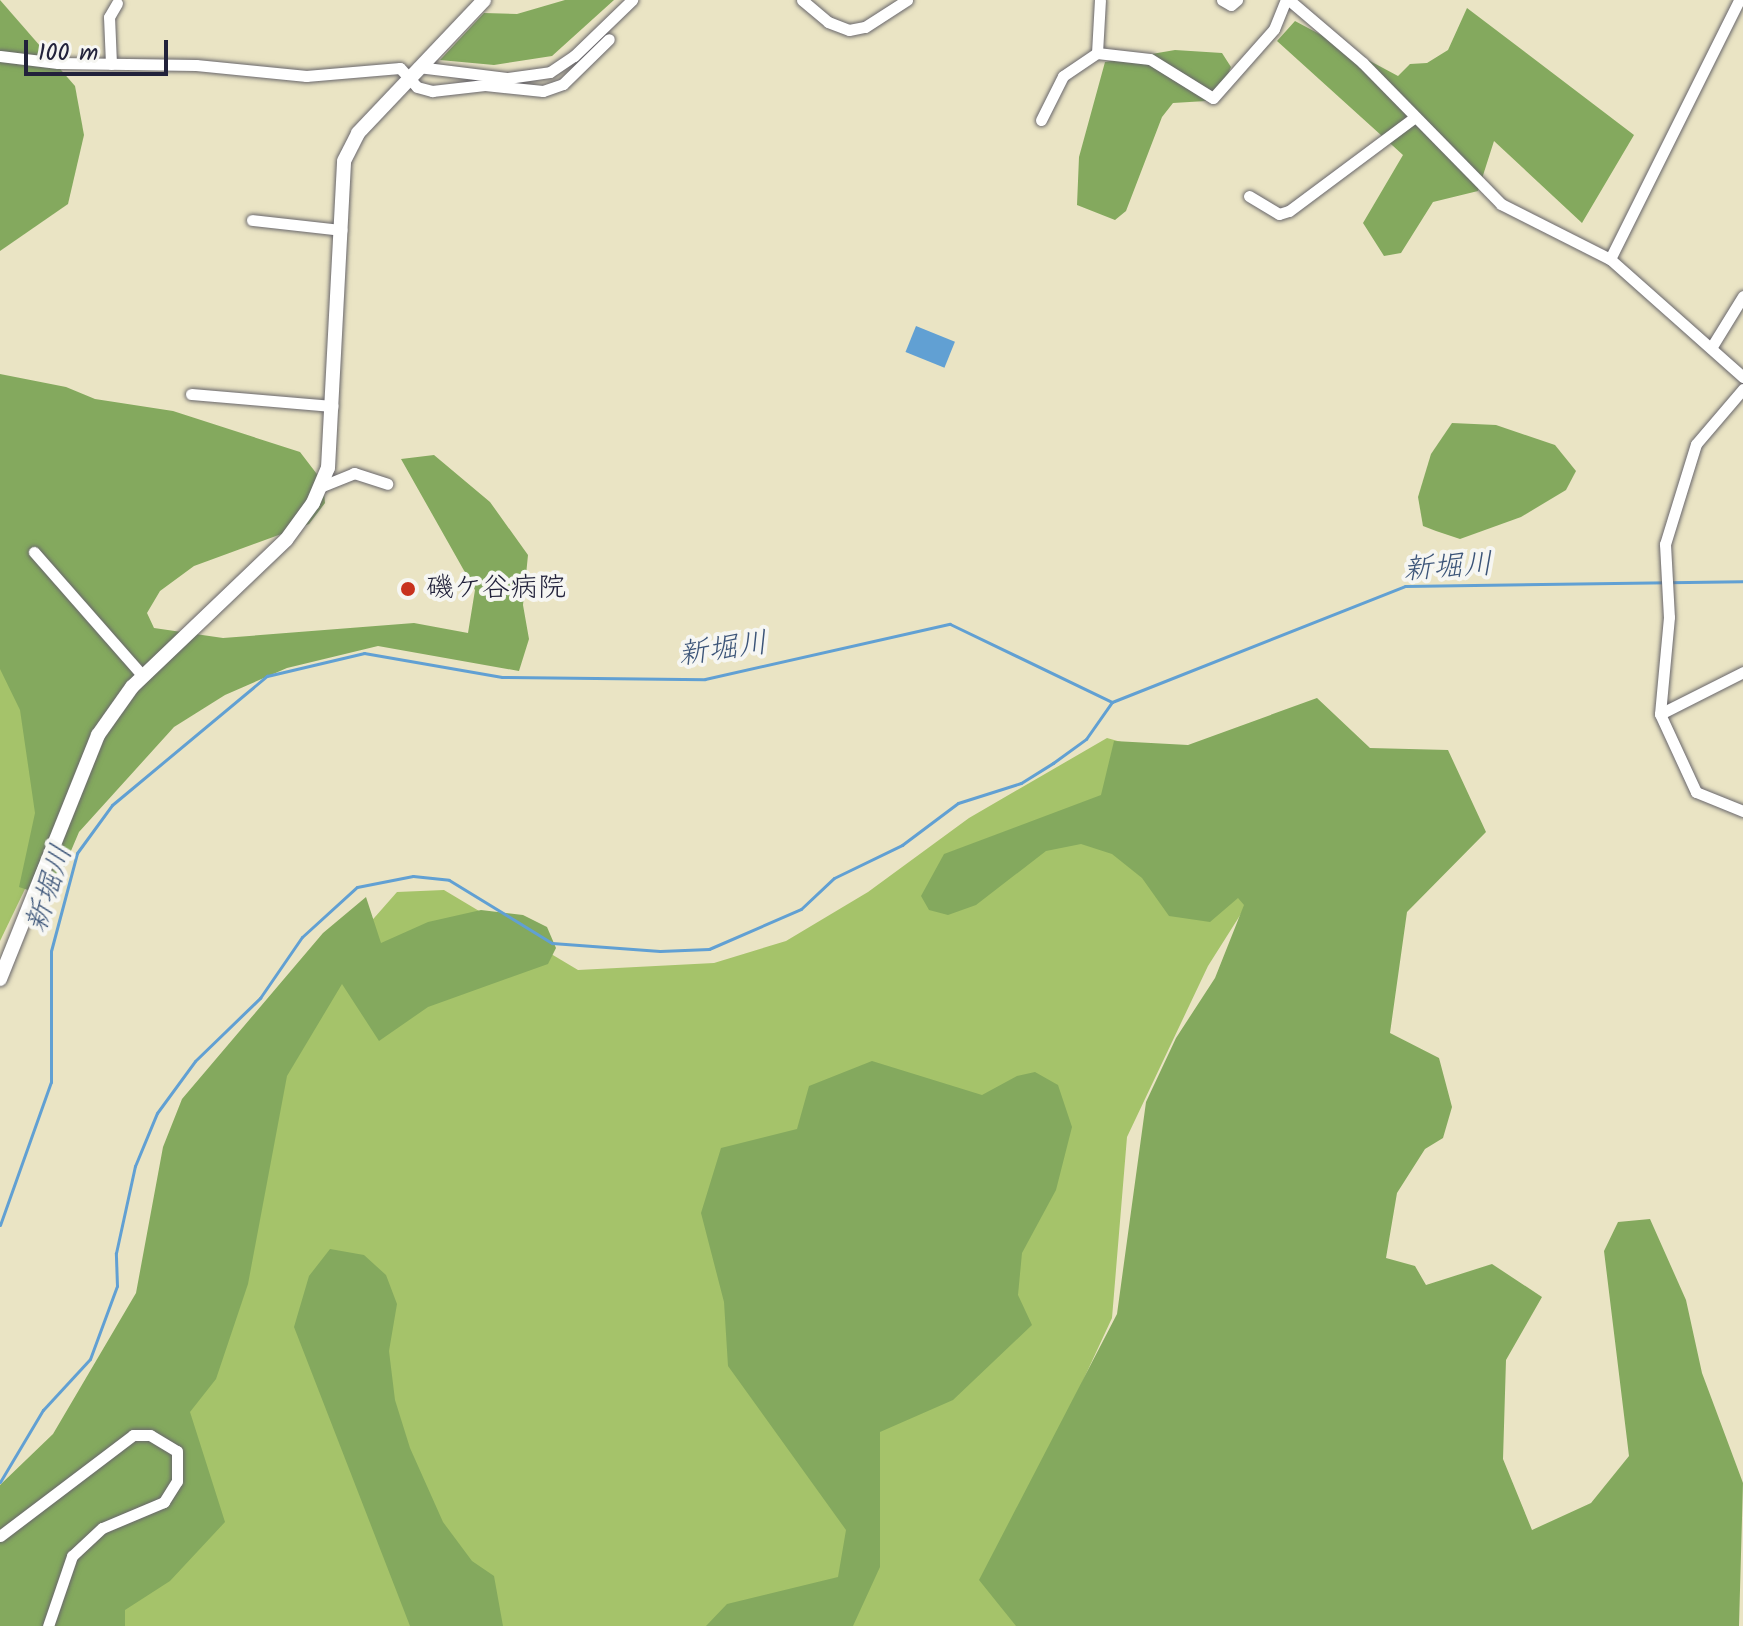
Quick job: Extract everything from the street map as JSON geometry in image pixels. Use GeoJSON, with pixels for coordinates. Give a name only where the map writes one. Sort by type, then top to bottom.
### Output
{"type":"FeatureCollection","features":[{"type":"Feature","properties":{"kind":"street"},"geometry":{"type":"LineString","coordinates":[[0,979],[98,735],[143,676],[304,520],[328,468],[344,161],[358,133],[484,0]]}},
{"type":"Feature","properties":{"kind":"street"},"geometry":{"type":"LineString","coordinates":[[0,56],[111,64],[196,65],[306,76],[400,68],[508,78],[550,72],[574,56],[632,0]]}},
{"type":"Feature","properties":{"kind":"street"},"geometry":{"type":"LineString","coordinates":[[802,0],[828,22],[849,30],[865,27],[907,0]]}},
{"type":"Feature","properties":{"kind":"street"},"geometry":{"type":"LineString","coordinates":[[1097,53],[1100,0]]}},
{"type":"Feature","properties":{"kind":"street"},"geometry":{"type":"LineString","coordinates":[[1222,0],[1231,5],[1237,0]]}},
{"type":"Feature","properties":{"kind":"street"},"geometry":{"type":"LineString","coordinates":[[1041,120],[1063,76],[1097,53],[1150,59],[1213,98],[1274,29],[1287,0],[1415,117],[1501,204],[1610,259],[1743,377]]}},
{"type":"Feature","properties":{"kind":"street"},"geometry":{"type":"LineString","coordinates":[[1610,259],[1739,0]]}},
{"type":"Feature","properties":{"kind":"street"},"geometry":{"type":"LineString","coordinates":[[111,64],[109,17],[117,3]]}},
{"type":"Feature","properties":{"kind":"street"},"geometry":{"type":"LineString","coordinates":[[414,71],[417,87],[432,91],[485,85],[543,91],[563,84],[609,39]]}},
{"type":"Feature","properties":{"kind":"street"},"geometry":{"type":"LineString","coordinates":[[1249,196],[1279,214],[1289,211],[1415,117]]}},
{"type":"Feature","properties":{"kind":"street"},"geometry":{"type":"LineString","coordinates":[[252,220],[341,230]]}},
{"type":"Feature","properties":{"kind":"street"},"geometry":{"type":"LineString","coordinates":[[1711,348],[1743,296]]}},
{"type":"Feature","properties":{"kind":"street"},"geometry":{"type":"LineString","coordinates":[[1742,806],[1696,792],[1660,714],[1669,617],[1665,544],[1696,444],[1743,389]]}},
{"type":"Feature","properties":{"kind":"street"},"geometry":{"type":"LineString","coordinates":[[191,394],[332,406]]}},
{"type":"Feature","properties":{"kind":"street"},"geometry":{"type":"LineString","coordinates":[[320,487],[354,473],[387,484]]}},
{"type":"Feature","properties":{"kind":"street"},"geometry":{"type":"LineString","coordinates":[[34,552],[143,676]]}},
{"type":"Feature","properties":{"kind":"street"},"geometry":{"type":"LineString","coordinates":[[1660,714],[1743,672]]}},
{"type":"Feature","properties":{"kind":"street"},"geometry":{"type":"LineString","coordinates":[[0,1536],[133,1435],[150,1435],[177,1451],[177,1481],[164,1502],[102,1528],[72,1556],[48,1626]]}},
{"type":"Feature","properties":{"kind":"green space"},"geometry":{"type":"Polygon","coordinates":[[[0,0],[75,86],[84,135],[68,204],[0,251],[0,0]]]}},
{"type":"Feature","properties":{"kind":"green space"},"geometry":{"type":"Polygon","coordinates":[[[565,0],[614,0],[552,56],[494,65],[440,60],[484,13],[517,14],[565,0]]]}},
{"type":"Feature","properties":{"kind":"green space"},"geometry":{"type":"Polygon","coordinates":[[[1467,8],[1634,135],[1582,223],[1494,141],[1478,191],[1433,202],[1401,253],[1384,256],[1363,223],[1403,155],[1277,41],[1295,21],[1398,76],[1410,64],[1427,63],[1448,50],[1467,8]]]}},
{"type":"Feature","properties":{"kind":"green space"},"geometry":{"type":"Polygon","coordinates":[[[1175,50],[1222,53],[1231,67],[1225,81],[1206,101],[1173,103],[1162,117],[1126,211],[1115,220],[1077,205],[1079,157],[1105,62],[1175,50]]]}},
{"type":"Feature","properties":{"kind":"green space"},"geometry":{"type":"Polygon","coordinates":[[[0,374],[66,387],[95,399],[173,411],[300,452],[323,482],[325,503],[309,524],[194,566],[160,591],[147,613],[154,628],[223,638],[414,623],[468,633],[475,590],[401,459],[434,455],[490,502],[528,555],[523,605],[529,639],[519,671],[378,646],[287,668],[225,695],[174,727],[79,832],[51,898],[19,887],[35,813],[20,710],[0,669],[0,374]]]}},
{"type":"Feature","properties":{"kind":"green space"},"geometry":{"type":"Polygon","coordinates":[[[1452,423],[1496,425],[1555,445],[1576,471],[1566,490],[1521,517],[1460,539],[1423,526],[1418,497],[1431,454],[1452,423]]]}},
{"type":"Feature","properties":{"kind":"green space"},"geometry":{"type":"Polygon","coordinates":[[[0,572],[90,754],[0,941],[0,572]]]}},
{"type":"Feature","properties":{"kind":"green space"},"geometry":{"type":"Polygon","coordinates":[[[1317,698],[1370,748],[1448,750],[1486,832],[1407,912],[1390,1033],[1439,1058],[1452,1107],[1443,1138],[1425,1149],[1397,1193],[1386,1258],[1415,1266],[1426,1285],[1492,1264],[1542,1297],[1506,1360],[1503,1459],[1532,1530],[1591,1503],[1629,1456],[1604,1251],[1618,1222],[1650,1219],[1686,1300],[1702,1373],[1743,1483],[1739,1626],[1016,1626],[979,1580],[1117,1314],[1146,1102],[1176,1038],[1215,978],[1244,905],[1238,898],[1210,922],[1169,916],[1142,878],[1112,854],[1081,844],[1046,851],[976,905],[948,915],[929,910],[921,896],[944,854],[1101,795],[1114,741],[1188,745],[1317,698]]]}},
{"type":"Feature","properties":{"kind":"green space"},"geometry":{"type":"Polygon","coordinates":[[[1107,738],[1178,758],[1251,898],[1208,966],[1127,1137],[1112,1318],[1015,1527],[1031,1626],[77,1626],[130,1409],[316,984],[397,892],[444,890],[578,970],[714,963],[786,941],[868,892],[969,818],[1107,738]]]}},
{"type":"Feature","properties":{"kind":"green space"},"geometry":{"type":"Polygon","coordinates":[[[366,897],[381,943],[428,922],[481,910],[523,915],[547,927],[556,948],[548,964],[428,1007],[379,1041],[342,984],[287,1076],[248,1284],[216,1379],[190,1412],[225,1522],[170,1581],[125,1610],[125,1626],[0,1626],[0,1485],[53,1434],[136,1293],[163,1147],[182,1099],[323,933],[366,897]]]}},
{"type":"Feature","properties":{"kind":"green space"},"geometry":{"type":"Polygon","coordinates":[[[872,1061],[982,1095],[1017,1076],[1035,1072],[1058,1085],[1072,1127],[1056,1190],[1022,1253],[1018,1295],[1032,1325],[953,1400],[880,1432],[880,1567],[853,1626],[706,1626],[727,1604],[838,1577],[846,1530],[728,1366],[724,1302],[701,1213],[721,1148],[797,1129],[809,1086],[872,1061]]]}},
{"type":"Feature","properties":{"kind":"green space"},"geometry":{"type":"Polygon","coordinates":[[[330,1249],[364,1255],[386,1275],[397,1304],[389,1351],[395,1400],[410,1448],[443,1522],[472,1561],[494,1576],[503,1626],[410,1626],[294,1327],[309,1276],[330,1249]]]}},
{"type":"Feature","properties":{"kind":"water"},"geometry":{"type":"Polygon","coordinates":[[[916,326],[955,342],[944,368],[906,352],[916,326]]]}},
{"type":"Feature","properties":{"kind":"waterway","name":"新堀川"},"geometry":{"type":"LineString","coordinates":[[1112,702],[1405,586],[1743,581]]}},
{"type":"Feature","properties":{"kind":"waterway","name":"新堀川"},"geometry":{"type":"LineString","coordinates":[[0,1225],[51,1082],[51,951],[77,853],[112,805],[267,676],[364,653],[502,677],[705,679],[950,624],[1112,702]]}},
{"type":"Feature","properties":{"kind":"waterway"},"geometry":{"type":"LineString","coordinates":[[0,1482],[43,1410],[90,1359],[117,1286],[116,1253],[135,1166],[157,1113],[195,1061],[260,998],[302,937],[357,887],[413,876],[449,880],[552,943],[660,951],[709,949],[801,909],[834,878],[902,845],[958,803],[1021,783],[1086,739],[1112,702]]}},
{"type":"Feature","properties":{"kind":"place","name":"磯ケ谷病院"},"geometry":{"type":"Point","coordinates":[408,589]}}]}
